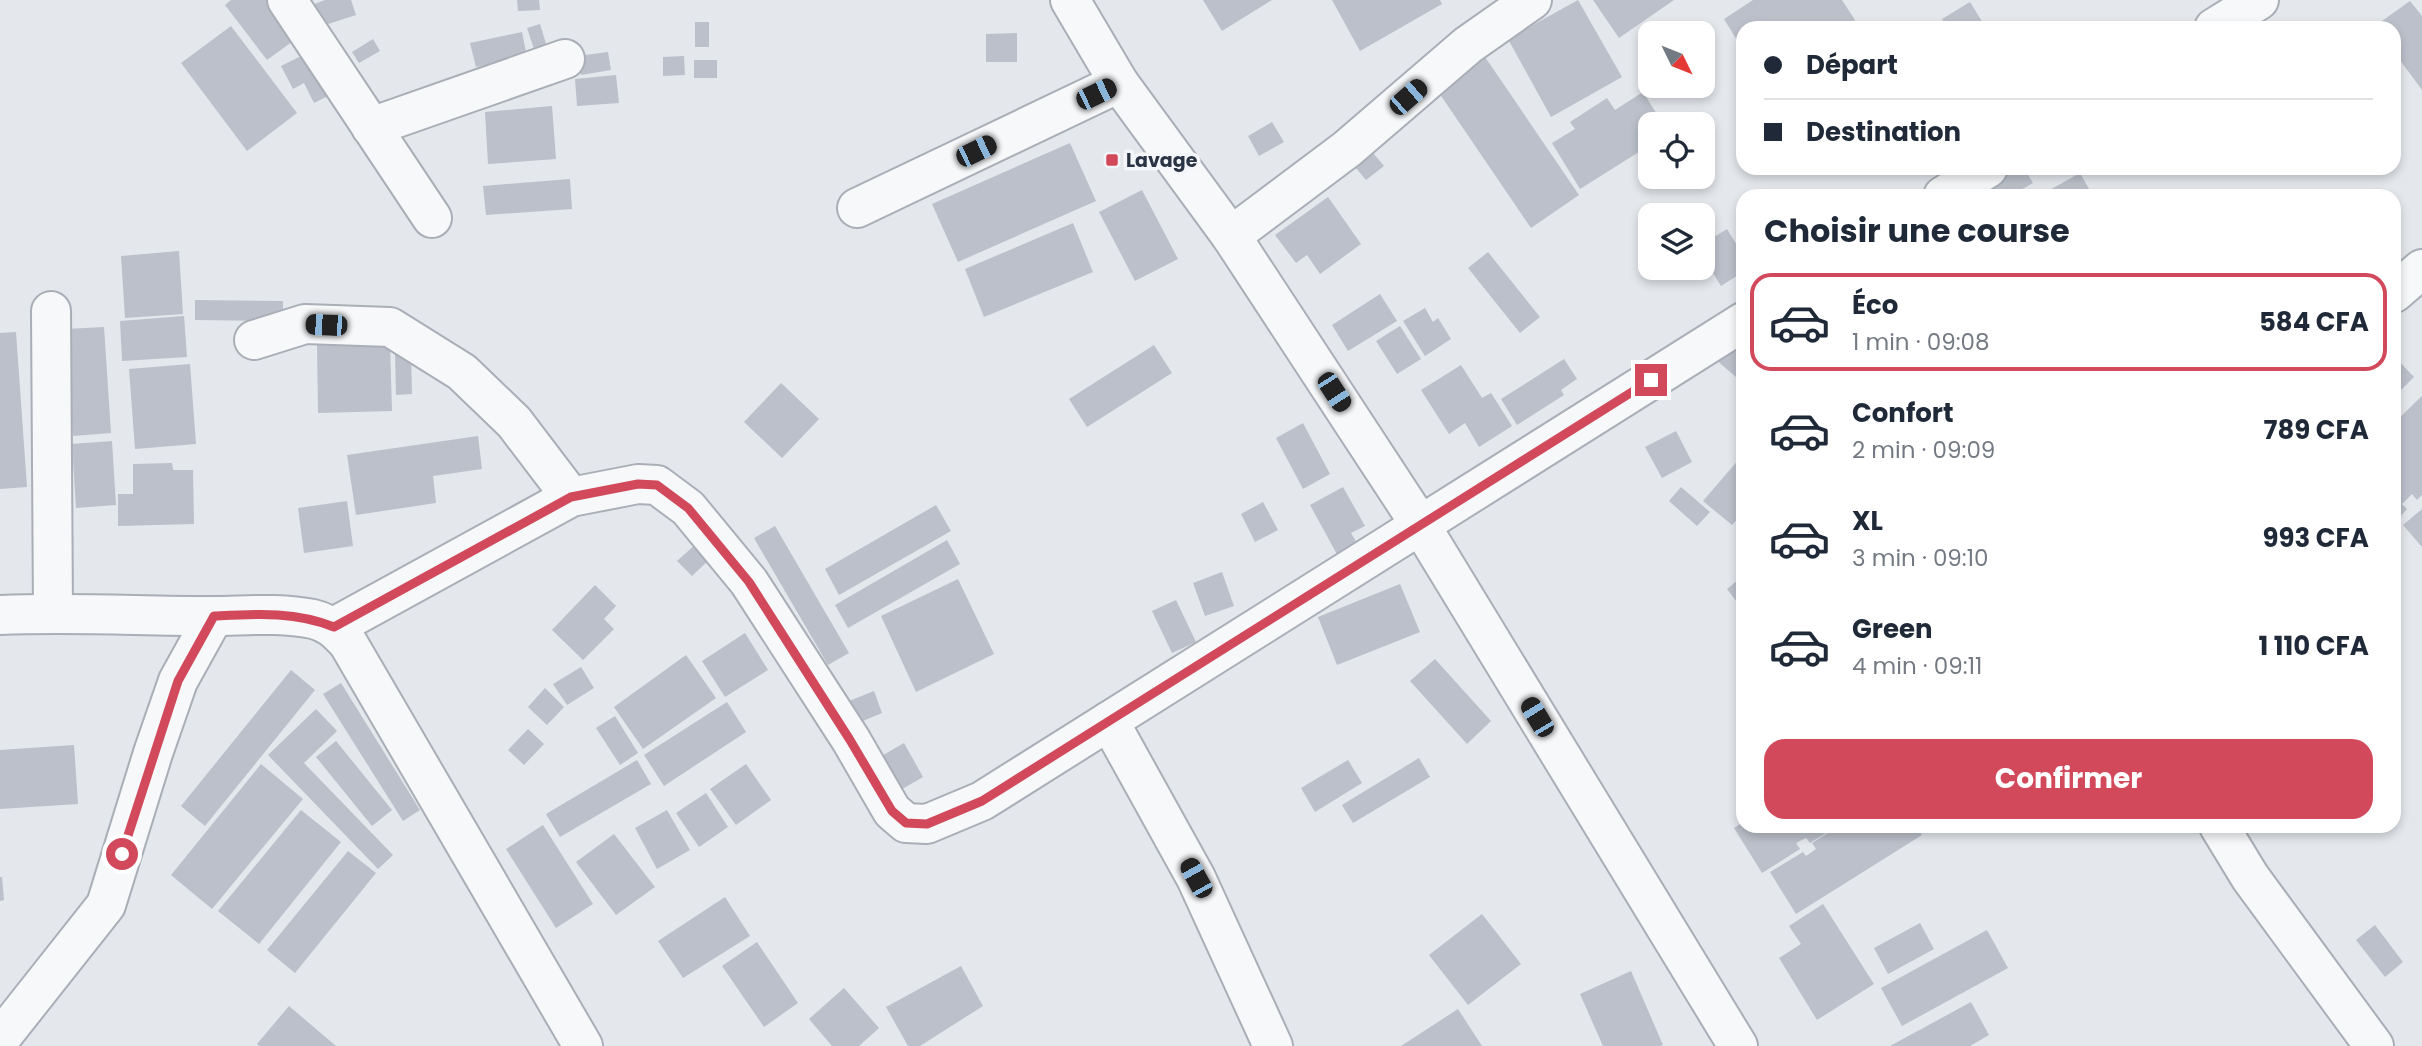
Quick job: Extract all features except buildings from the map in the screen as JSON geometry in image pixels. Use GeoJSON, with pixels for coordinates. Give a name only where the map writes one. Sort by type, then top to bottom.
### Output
{"type":"FeatureCollection","features":[{"type":"Feature","properties":{"kind":"street"},"geometry":{"type":"LineString","coordinates":[[287,0],[432,218]]}},
{"type":"Feature","properties":{"kind":"street"},"geometry":{"type":"LineString","coordinates":[[1070,0],[1119,82],[1231,236],[1421,526],[1724,1040]]}},
{"type":"Feature","properties":{"kind":"street"},"geometry":{"type":"LineString","coordinates":[[1231,236],[1347,149],[1468,45],[1532,0]]}},
{"type":"Feature","properties":{"kind":"street"},"geometry":{"type":"LineString","coordinates":[[2225,21],[2259,0]]}},
{"type":"Feature","properties":{"kind":"street"},"geometry":{"type":"LineString","coordinates":[[371,127],[565,60]]}},
{"type":"Feature","properties":{"kind":"street"},"geometry":{"type":"LineString","coordinates":[[857,208],[1119,82]]}},
{"type":"Feature","properties":{"kind":"street"},"geometry":{"type":"LineString","coordinates":[[1954,189],[1977,175]]}},
{"type":"Feature","properties":{"kind":"street"},"geometry":{"type":"LineString","coordinates":[[2401,287],[2422,269]]}},
{"type":"Feature","properties":{"kind":"street"},"geometry":{"type":"LineString","coordinates":[[51,311],[53,612]]}},
{"type":"Feature","properties":{"kind":"street"},"geometry":{"type":"LineString","coordinates":[[254,340],[305,324],[390,327],[462,372],[514,422],[571,497]]}},
{"type":"Feature","properties":{"kind":"street"},"geometry":{"type":"LineString","coordinates":[[334,627],[571,497],[638,484],[657,485],[688,508],[749,582],[892,811],[906,823],[927,824],[982,801],[1736,326]]}},
{"type":"Feature","properties":{"kind":"street"},"geometry":{"type":"LineString","coordinates":[[0,615],[53,612],[214,616],[272,613],[316,620],[334,627],[348,643],[583,1046]]}},
{"type":"Feature","properties":{"kind":"street"},"geometry":{"type":"LineString","coordinates":[[0,1039],[106,905],[178,681],[214,616]]}},
{"type":"Feature","properties":{"kind":"street"},"geometry":{"type":"LineString","coordinates":[[1109,722],[1196,878],[1273,1046]]}},
{"type":"Feature","properties":{"kind":"street"},"geometry":{"type":"LineString","coordinates":[[2223,833],[2250,877],[2374,1046]]}},
{"type":"Feature","properties":{"kind":"place","name":"Lavage"},"geometry":{"type":"Point","coordinates":[1112,160]}},
{"type":"Feature","properties":{"kind":"route"},"geometry":{"type":"LineString","coordinates":[[122,854],[178,681],[214,616],[272,613],[316,620],[334,627],[571,497],[638,484],[657,485],[688,508],[749,582],[892,811],[906,823],[927,824],[982,801],[1651,380]]}}]}
